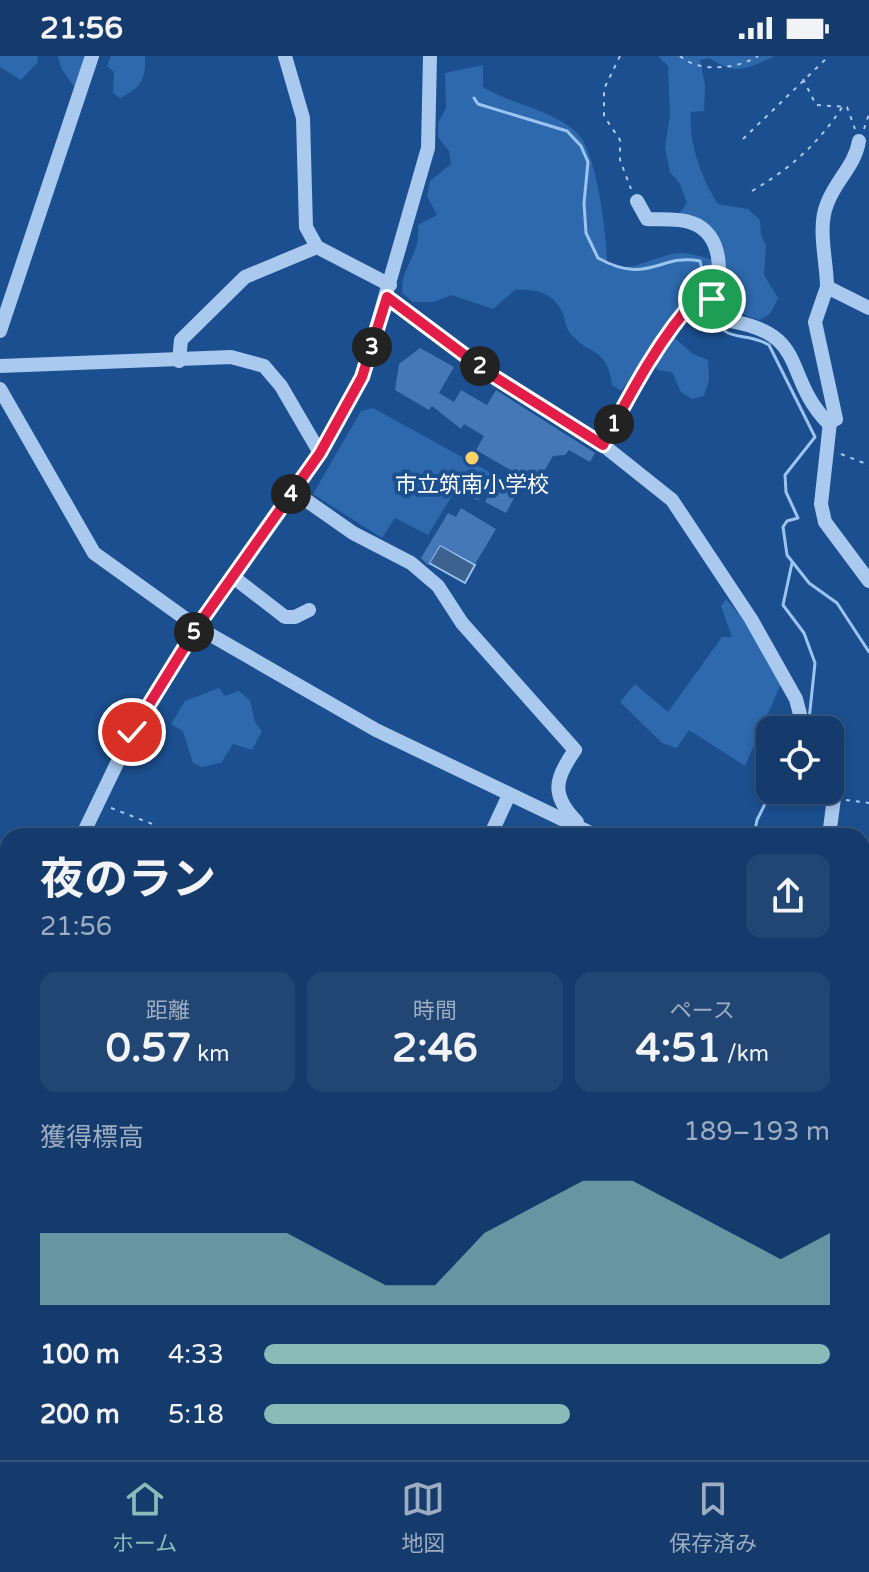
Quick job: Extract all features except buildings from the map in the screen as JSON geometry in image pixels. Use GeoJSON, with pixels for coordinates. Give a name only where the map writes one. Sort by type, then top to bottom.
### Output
{"type":"FeatureCollection","features":[{"type":"Feature","properties":{"kind":"street"},"geometry":{"type":"LineString","coordinates":[[0,331],[92,56]]}},
{"type":"Feature","properties":{"kind":"street"},"geometry":{"type":"LineString","coordinates":[[285,56],[303,118],[306,227],[317,247],[388,291],[490,374],[603,445],[672,500],[751,619],[796,699],[800,716]]}},
{"type":"Feature","properties":{"kind":"street"},"geometry":{"type":"LineString","coordinates":[[86,828],[132,732],[197,627],[320,453],[362,377],[428,148],[430,56]]}},
{"type":"Feature","properties":{"kind":"street"},"geometry":{"type":"LineString","coordinates":[[830,422],[836,419],[815,322],[827,287],[823,215],[828,200],[857,154],[859,141]]}},
{"type":"Feature","properties":{"kind":"street"},"geometry":{"type":"LineString","coordinates":[[637,201],[647,219],[692,223],[711,236],[718,251],[712,299]]}},
{"type":"Feature","properties":{"kind":"street"},"geometry":{"type":"LineString","coordinates":[[179,361],[181,340],[245,277],[317,247]]}},
{"type":"Feature","properties":{"kind":"street"},"geometry":{"type":"LineString","coordinates":[[827,287],[869,308]]}},
{"type":"Feature","properties":{"kind":"street"},"geometry":{"type":"LineString","coordinates":[[603,445],[632,391],[699,295],[716,301],[725,320],[758,325],[783,342],[804,387],[822,417],[830,422]]}},
{"type":"Feature","properties":{"kind":"street"},"geometry":{"type":"LineString","coordinates":[[0,366],[231,357],[264,366],[281,386],[320,453]]}},
{"type":"Feature","properties":{"kind":"street"},"geometry":{"type":"LineString","coordinates":[[0,389],[94,553],[197,627],[376,730],[574,828]]}},
{"type":"Feature","properties":{"kind":"street"},"geometry":{"type":"LineString","coordinates":[[830,422],[821,504],[825,522],[869,581]]}},
{"type":"Feature","properties":{"kind":"street"},"geometry":{"type":"LineString","coordinates":[[293,491],[353,533],[411,563],[438,586],[462,623],[575,750],[559,773],[557,792],[579,828]]}},
{"type":"Feature","properties":{"kind":"street"},"geometry":{"type":"LineString","coordinates":[[232,576],[285,617],[295,617],[309,610]]}},
{"type":"Feature","properties":{"kind":"street"},"geometry":{"type":"LineString","coordinates":[[494,828],[509,795]]}},
{"type":"Feature","properties":{"kind":"street"},"geometry":{"type":"LineString","coordinates":[[830,828],[831,804]]}},
{"type":"Feature","properties":{"kind":"path"},"geometry":{"type":"LineString","coordinates":[[620,56],[604,89],[604,116],[620,140],[620,160],[637,201]]}},
{"type":"Feature","properties":{"kind":"path"},"geometry":{"type":"LineString","coordinates":[[680,56],[687,63],[715,66],[745,65],[758,56]]}},
{"type":"Feature","properties":{"kind":"path"},"geometry":{"type":"LineString","coordinates":[[743,139],[802,78],[829,56]]}},
{"type":"Feature","properties":{"kind":"path"},"geometry":{"type":"LineString","coordinates":[[802,78],[816,105],[843,106],[851,113],[859,141]]}},
{"type":"Feature","properties":{"kind":"path"},"geometry":{"type":"LineString","coordinates":[[752,191],[787,170],[822,138],[843,106]]}},
{"type":"Feature","properties":{"kind":"path"},"geometry":{"type":"LineString","coordinates":[[859,141],[869,114]]}},
{"type":"Feature","properties":{"kind":"path"},"geometry":{"type":"LineString","coordinates":[[829,451],[869,465]]}},
{"type":"Feature","properties":{"kind":"path"},"geometry":{"type":"LineString","coordinates":[[844,797],[869,803]]}},
{"type":"Feature","properties":{"kind":"path"},"geometry":{"type":"LineString","coordinates":[[104,805],[155,825],[155,828]]}},
{"type":"Feature","properties":{"kind":"shaded area"},"geometry":{"type":"Polygon","coordinates":[[[0,56],[38,56],[37,63],[21,80],[0,67],[0,56]]]}},
{"type":"Feature","properties":{"kind":"shaded area"},"geometry":{"type":"Polygon","coordinates":[[[58,56],[90,56],[75,88],[61,68],[58,56]]]}},
{"type":"Feature","properties":{"kind":"shaded area"},"geometry":{"type":"Polygon","coordinates":[[[111,56],[145,56],[141,82],[120,98],[113,93],[114,72],[107,66],[111,56]]]}},
{"type":"Feature","properties":{"kind":"shaded area"},"geometry":{"type":"Polygon","coordinates":[[[658,56],[775,56],[742,69],[718,64],[709,58],[700,60],[705,85],[704,111],[691,112],[697,160],[718,204],[748,209],[760,220],[766,246],[764,275],[778,298],[770,314],[760,320],[742,312],[735,295],[713,286],[700,289],[667,331],[693,354],[708,360],[709,380],[704,396],[692,399],[681,392],[672,372],[658,370],[648,357],[621,391],[612,385],[606,363],[575,338],[568,330],[558,305],[543,293],[515,290],[493,309],[451,295],[434,302],[413,302],[402,293],[404,274],[417,245],[418,225],[437,215],[427,196],[430,181],[451,164],[449,151],[438,137],[438,123],[446,108],[445,73],[483,65],[483,87],[555,118],[577,133],[584,143],[600,195],[607,264],[623,267],[680,253],[717,261],[705,235],[683,227],[680,212],[687,203],[680,184],[670,172],[665,147],[670,115],[668,66],[658,56]]]}},
{"type":"Feature","properties":{"kind":"shaded area"},"geometry":{"type":"Polygon","coordinates":[[[373,408],[493,474],[478,501],[457,488],[428,535],[395,518],[382,538],[313,494],[361,411],[373,408]]]}},
{"type":"Feature","properties":{"kind":"shaded area"},"geometry":{"type":"Polygon","coordinates":[[[440,545],[475,565],[465,583],[429,563],[440,545]]]}},
{"type":"Feature","properties":{"kind":"shaded area"},"geometry":{"type":"Polygon","coordinates":[[[726,599],[749,626],[781,684],[767,716],[756,716],[756,741],[745,766],[689,730],[677,748],[662,743],[620,702],[635,684],[668,712],[722,637],[732,637],[721,606],[726,599]]]}},
{"type":"Feature","properties":{"kind":"shaded area"},"geometry":{"type":"Polygon","coordinates":[[[219,688],[225,696],[239,691],[250,700],[255,722],[262,731],[252,750],[233,744],[221,763],[202,767],[193,763],[183,731],[171,724],[185,701],[219,688]]]}},
{"type":"Feature","properties":{"kind":"waterway"},"geometry":{"type":"LineString","coordinates":[[474,98],[478,104],[567,131],[581,146],[588,162],[584,203],[586,233],[598,258],[629,269],[674,261],[700,261],[708,293]]}},
{"type":"Feature","properties":{"kind":"waterway"},"geometry":{"type":"LineString","coordinates":[[712,308],[716,320],[727,333],[769,345],[815,437],[785,475],[786,492],[798,518],[787,521],[783,527],[787,555],[809,583],[837,603],[869,652]]}},
{"type":"Feature","properties":{"kind":"waterway"},"geometry":{"type":"LineString","coordinates":[[792,563],[783,605],[804,633],[815,663],[809,716]]}},
{"type":"Feature","properties":{"kind":"waterway"},"geometry":{"type":"LineString","coordinates":[[756,828],[765,804]]}},
{"type":"Feature","properties":{"kind":"place","name":"市立筑南小学校"},"geometry":{"type":"Point","coordinates":[472,458]}},
{"type":"Feature","properties":{"kind":"route"},"geometry":{"type":"LineString","coordinates":[[132,732],[197,627],[320,453],[362,377],[387,297],[490,374],[603,445],[632,391],[685,311],[699,295],[712,299]]}}]}
